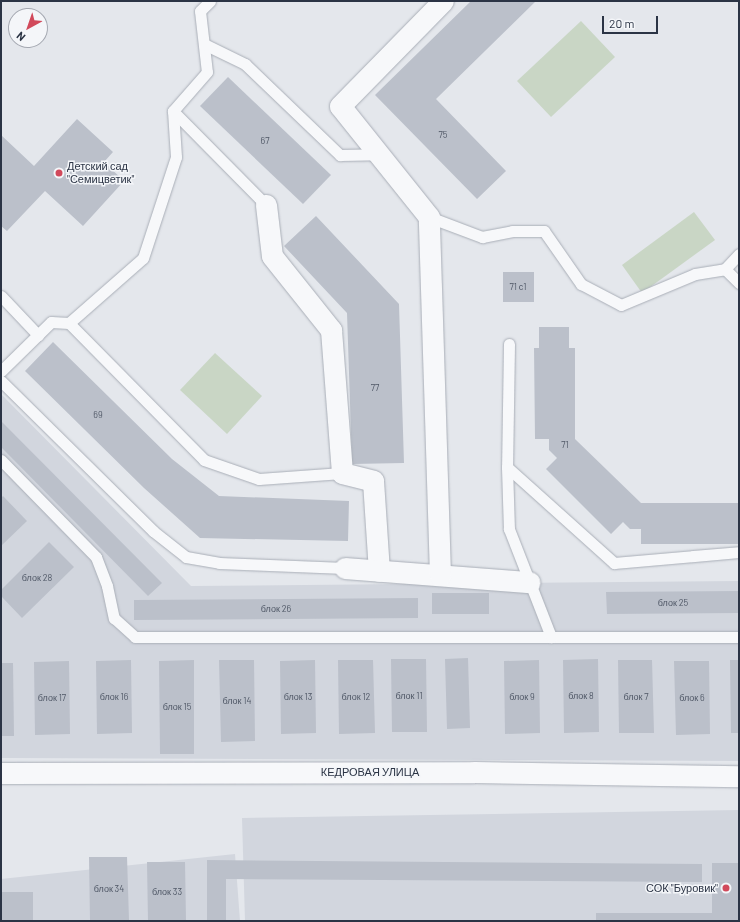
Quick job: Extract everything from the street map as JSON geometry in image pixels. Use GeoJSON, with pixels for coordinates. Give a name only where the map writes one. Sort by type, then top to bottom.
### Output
{"type":"FeatureCollection","features":[{"type":"Feature","properties":{"kind":"street"},"geometry":{"type":"LineString","coordinates":[[440,575],[428,217],[340,106],[443,1]]}},
{"type":"Feature","properties":{"kind":"street"},"geometry":{"type":"LineString","coordinates":[[266,205],[272,256],[331,330],[342,473],[373,481],[379,571]]}},
{"type":"Feature","properties":{"kind":"street"},"geometry":{"type":"LineString","coordinates":[[345,568],[530,582]]}},
{"type":"Feature","properties":{"kind":"street","name":"КЕДРОВАЯ УЛИЦА"},"geometry":{"type":"LineString","coordinates":[[1,773],[474,772],[739,776]]}},
{"type":"Feature","properties":{"kind":"lane"},"geometry":{"type":"LineString","coordinates":[[69,323],[143,258],[176,157],[173,111],[207,72],[200,11],[210,1]]}},
{"type":"Feature","properties":{"kind":"lane"},"geometry":{"type":"LineString","coordinates":[[204,44],[245,64],[340,155],[379,154]]}},
{"type":"Feature","properties":{"kind":"lane"},"geometry":{"type":"LineString","coordinates":[[173,111],[266,205]]}},
{"type":"Feature","properties":{"kind":"lane"},"geometry":{"type":"LineString","coordinates":[[428,217],[482,238],[512,231],[544,231],[581,284],[621,304],[695,274],[725,269],[739,254]]}},
{"type":"Feature","properties":{"kind":"lane"},"geometry":{"type":"LineString","coordinates":[[725,269],[739,283]]}},
{"type":"Feature","properties":{"kind":"lane"},"geometry":{"type":"LineString","coordinates":[[1,296],[38,335]]}},
{"type":"Feature","properties":{"kind":"lane"},"geometry":{"type":"LineString","coordinates":[[1,371],[51,322],[69,323],[204,460],[259,479],[342,473]]}},
{"type":"Feature","properties":{"kind":"lane"},"geometry":{"type":"LineString","coordinates":[[509,344],[507,467],[509,529],[551,637]]}},
{"type":"Feature","properties":{"kind":"lane"},"geometry":{"type":"LineString","coordinates":[[1,381],[153,531],[186,557],[219,563],[345,568]]}},
{"type":"Feature","properties":{"kind":"lane"},"geometry":{"type":"LineString","coordinates":[[1,460],[96,557],[107,586],[114,618],[135,637],[739,637]]}},
{"type":"Feature","properties":{"kind":"lane"},"geometry":{"type":"LineString","coordinates":[[507,467],[614,563],[739,552]]}},
{"type":"Feature","properties":{"kind":"shaded area"},"geometry":{"type":"Polygon","coordinates":[[[1,394],[191,586],[739,581],[739,761],[1,758],[1,394]]]}},
{"type":"Feature","properties":{"kind":"shaded area"},"geometry":{"type":"Polygon","coordinates":[[[739,810],[739,921],[245,921],[242,818],[739,810]]]}},
{"type":"Feature","properties":{"kind":"shaded area"},"geometry":{"type":"Polygon","coordinates":[[[235,854],[240,921],[1,921],[1,879],[235,854]]]}},
{"type":"Feature","properties":{"kind":"green space"},"geometry":{"type":"Polygon","coordinates":[[[581,21],[615,57],[551,117],[517,81],[581,21]]]}},
{"type":"Feature","properties":{"kind":"green space"},"geometry":{"type":"Polygon","coordinates":[[[694,212],[715,240],[642,293],[622,265],[694,212]]]}},
{"type":"Feature","properties":{"kind":"green space"},"geometry":{"type":"Polygon","coordinates":[[[215,353],[262,396],[227,434],[180,390],[215,353]]]}},
{"type":"Feature","properties":{"kind":"building"},"geometry":{"type":"Polygon","coordinates":[[[471,1],[536,1],[436,99],[506,171],[477,199],[375,95],[471,1]]]}},
{"type":"Feature","properties":{"kind":"building"},"geometry":{"type":"Polygon","coordinates":[[[228,77],[331,175],[303,204],[200,106],[228,77]]]}},
{"type":"Feature","properties":{"kind":"building","name":"Детский сад \"Семицветик\""},"geometry":{"type":"Polygon","coordinates":[[[77,119],[113,152],[104,162],[124,181],[83,226],[45,191],[7,231],[1,226],[1,135],[34,166],[77,119]]]}},
{"type":"Feature","properties":{"kind":"building"},"geometry":{"type":"Polygon","coordinates":[[[316,216],[399,304],[404,463],[352,464],[347,313],[284,246],[316,216]]]}},
{"type":"Feature","properties":{"kind":"building"},"geometry":{"type":"Polygon","coordinates":[[[503,272],[534,272],[534,302],[503,302],[503,272]]]}},
{"type":"Feature","properties":{"kind":"building"},"geometry":{"type":"Polygon","coordinates":[[[539,327],[569,327],[569,348],[575,348],[575,439],[641,503],[739,503],[739,544],[641,544],[641,529],[630,529],[623,522],[611,534],[546,469],[557,458],[549,450],[549,439],[535,439],[534,348],[539,348],[539,327]]]}},
{"type":"Feature","properties":{"kind":"building"},"geometry":{"type":"Polygon","coordinates":[[[53,342],[172,459],[219,496],[349,501],[348,541],[200,538],[144,488],[25,371],[53,342]]]}},
{"type":"Feature","properties":{"kind":"building"},"geometry":{"type":"Polygon","coordinates":[[[1,421],[162,583],[148,596],[1,447],[1,421]]]}},
{"type":"Feature","properties":{"kind":"building"},"geometry":{"type":"Polygon","coordinates":[[[3,496],[27,521],[1,546],[1,498],[3,496]]]}},
{"type":"Feature","properties":{"kind":"building"},"geometry":{"type":"Polygon","coordinates":[[[49,542],[74,567],[22,618],[1,596],[1,590],[49,542]]]}},
{"type":"Feature","properties":{"kind":"building"},"geometry":{"type":"Polygon","coordinates":[[[739,591],[739,613],[607,614],[606,592],[739,591]]]}},
{"type":"Feature","properties":{"kind":"building"},"geometry":{"type":"Polygon","coordinates":[[[432,593],[489,593],[489,614],[432,614],[432,593]]]}},
{"type":"Feature","properties":{"kind":"building"},"geometry":{"type":"Polygon","coordinates":[[[418,598],[418,618],[134,620],[134,600],[418,598]]]}},
{"type":"Feature","properties":{"kind":"building"},"geometry":{"type":"Polygon","coordinates":[[[468,658],[470,728],[447,729],[445,659],[468,658]]]}},
{"type":"Feature","properties":{"kind":"building"},"geometry":{"type":"Polygon","coordinates":[[[391,659],[426,659],[427,732],[392,732],[391,659]]]}},
{"type":"Feature","properties":{"kind":"building"},"geometry":{"type":"Polygon","coordinates":[[[598,659],[599,732],[564,733],[563,660],[598,659]]]}},
{"type":"Feature","properties":{"kind":"building"},"geometry":{"type":"Polygon","coordinates":[[[131,660],[132,733],[97,734],[96,661],[131,660]]]}},
{"type":"Feature","properties":{"kind":"building"},"geometry":{"type":"Polygon","coordinates":[[[194,660],[194,754],[160,754],[159,661],[194,660]]]}},
{"type":"Feature","properties":{"kind":"building"},"geometry":{"type":"Polygon","coordinates":[[[219,660],[254,660],[255,741],[221,742],[219,660]]]}},
{"type":"Feature","properties":{"kind":"building"},"geometry":{"type":"Polygon","coordinates":[[[315,660],[316,733],[281,734],[280,661],[315,660]]]}},
{"type":"Feature","properties":{"kind":"building"},"geometry":{"type":"Polygon","coordinates":[[[338,660],[373,660],[375,733],[339,734],[338,660]]]}},
{"type":"Feature","properties":{"kind":"building"},"geometry":{"type":"Polygon","coordinates":[[[539,660],[540,733],[505,734],[504,661],[539,660]]]}},
{"type":"Feature","properties":{"kind":"building"},"geometry":{"type":"Polygon","coordinates":[[[618,660],[652,660],[654,733],[619,733],[618,660]]]}},
{"type":"Feature","properties":{"kind":"building"},"geometry":{"type":"Polygon","coordinates":[[[730,660],[739,660],[739,733],[731,733],[730,660]]]}},
{"type":"Feature","properties":{"kind":"building"},"geometry":{"type":"Polygon","coordinates":[[[69,661],[70,734],[35,735],[34,662],[69,661]]]}},
{"type":"Feature","properties":{"kind":"building"},"geometry":{"type":"Polygon","coordinates":[[[674,661],[709,661],[710,734],[676,735],[674,661]]]}},
{"type":"Feature","properties":{"kind":"building"},"geometry":{"type":"Polygon","coordinates":[[[1,663],[13,663],[14,736],[1,736],[1,663]]]}},
{"type":"Feature","properties":{"kind":"building"},"geometry":{"type":"Polygon","coordinates":[[[89,857],[127,857],[129,921],[90,921],[89,857]]]}},
{"type":"Feature","properties":{"kind":"building"},"geometry":{"type":"Polygon","coordinates":[[[207,860],[702,864],[702,882],[226,879],[226,921],[207,921],[207,860]]]}},
{"type":"Feature","properties":{"kind":"building"},"geometry":{"type":"Polygon","coordinates":[[[147,862],[185,862],[186,921],[148,921],[147,862]]]}},
{"type":"Feature","properties":{"kind":"building","name":"СОК \"Буровик\""},"geometry":{"type":"Polygon","coordinates":[[[712,863],[739,863],[739,921],[596,921],[596,913],[712,913],[712,863]]]}},
{"type":"Feature","properties":{"kind":"building"},"geometry":{"type":"Polygon","coordinates":[[[1,892],[33,892],[33,921],[1,921],[1,892]]]}},
{"type":"Feature","properties":{"kind":"place","name":"Детский сад \"Семицветик\""},"geometry":{"type":"Point","coordinates":[59,173]}},
{"type":"Feature","properties":{"kind":"place","name":"СОК \"Буровик\""},"geometry":{"type":"Point","coordinates":[726,888]}}]}
